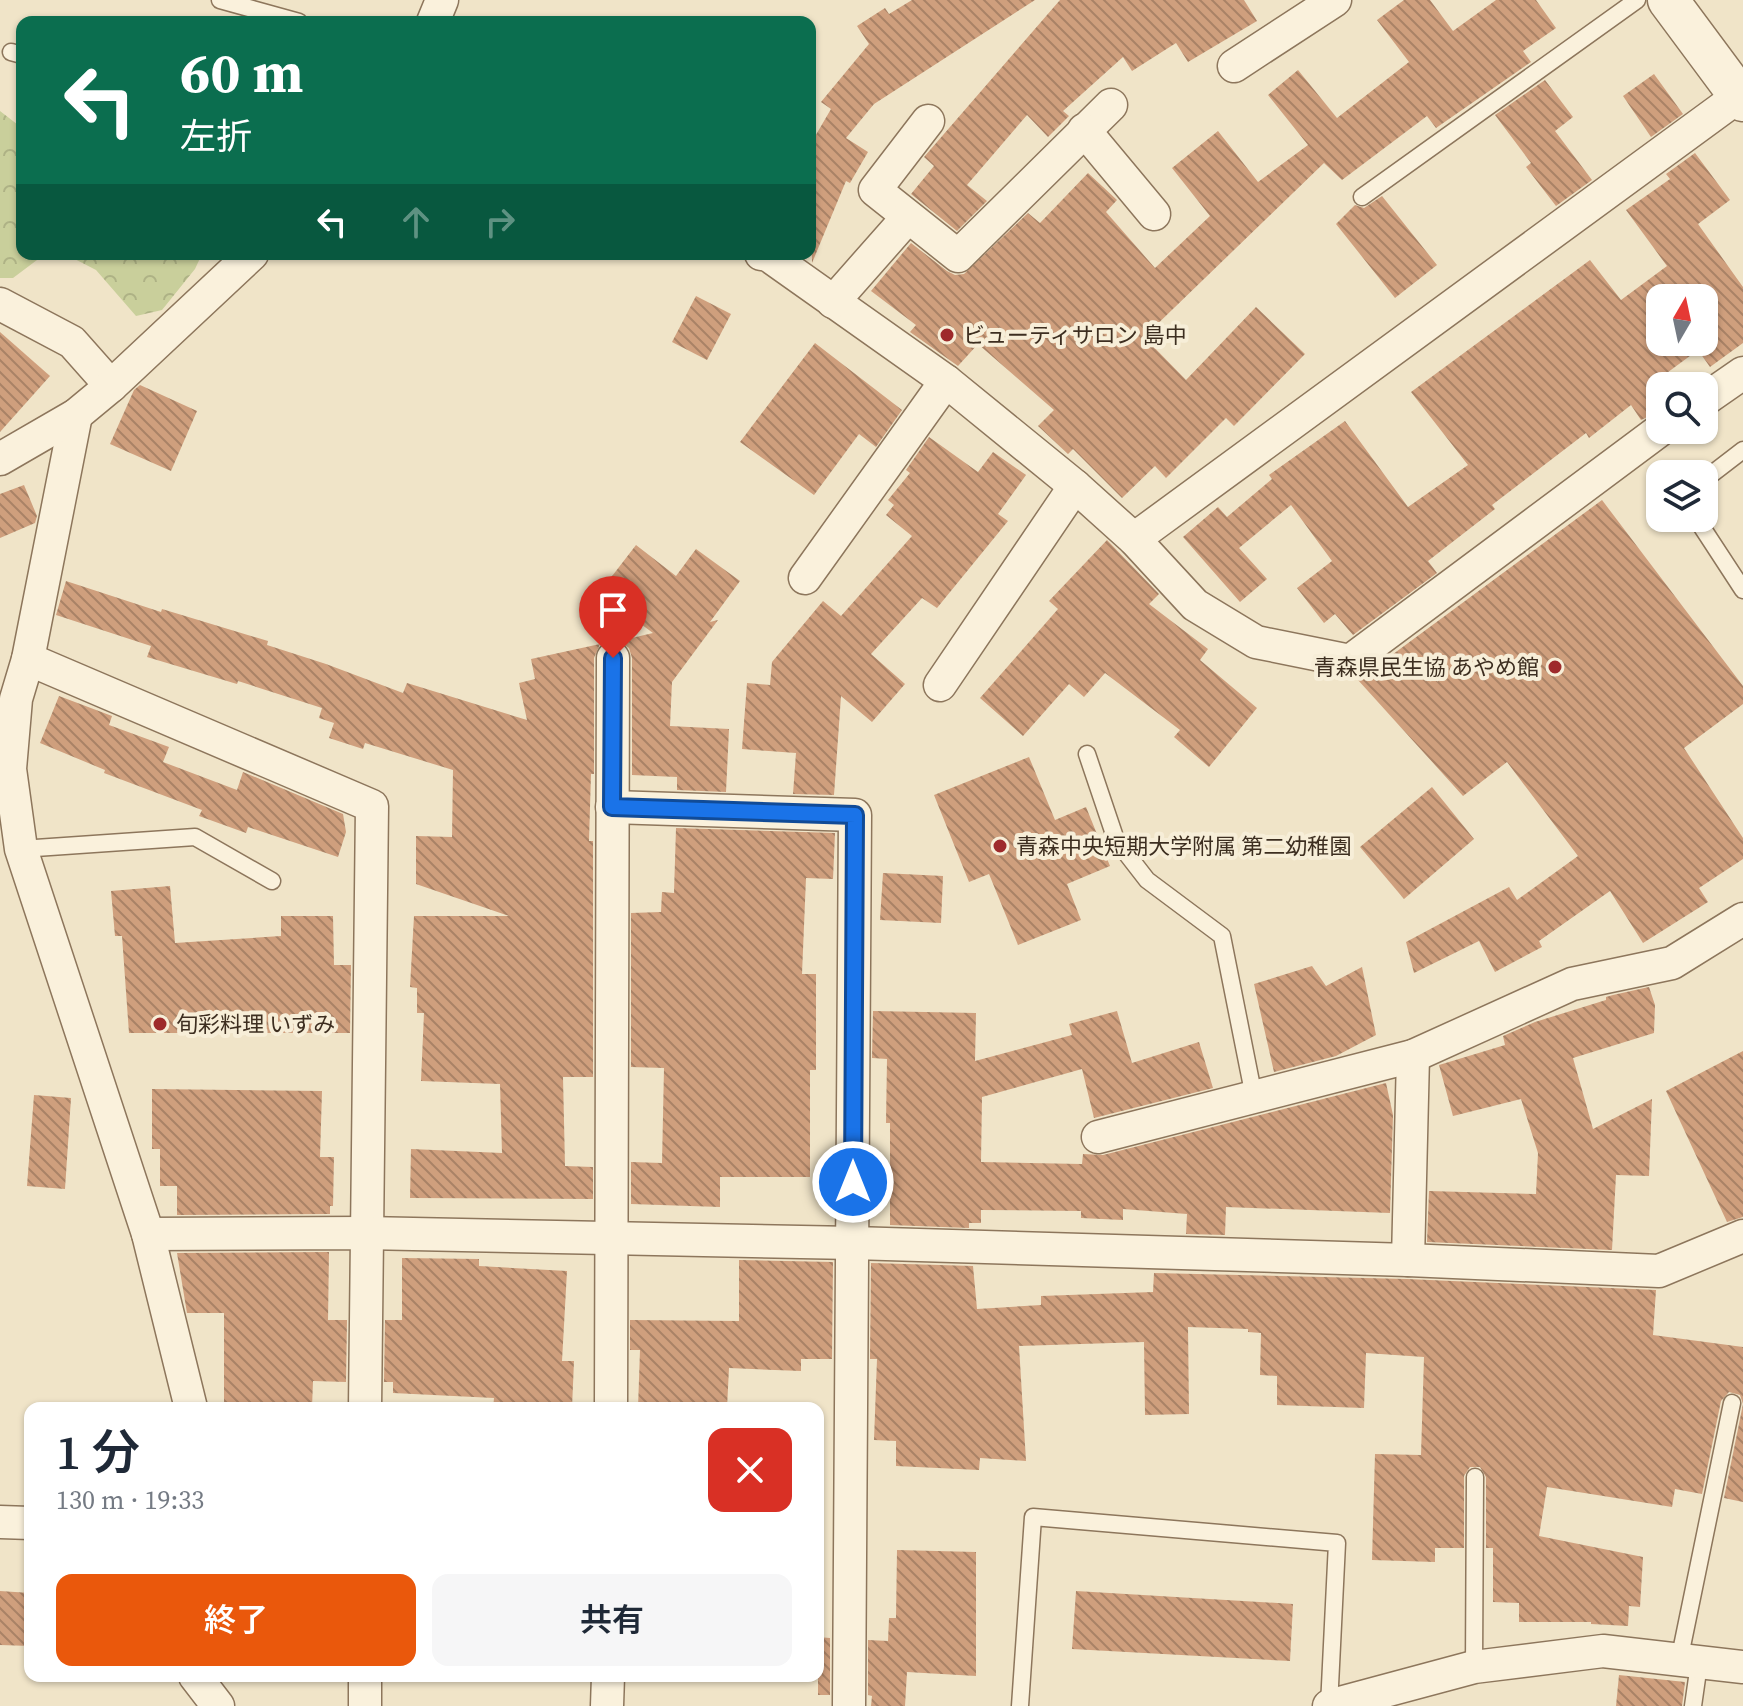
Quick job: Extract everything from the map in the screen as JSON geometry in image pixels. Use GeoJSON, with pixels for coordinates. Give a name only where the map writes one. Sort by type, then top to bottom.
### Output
{"type":"FeatureCollection","features":[{"type":"Feature","properties":{"kind":"street"},"geometry":{"type":"LineString","coordinates":[[1234,66],[1335,0]]}},
{"type":"Feature","properties":{"kind":"street"},"geometry":{"type":"LineString","coordinates":[[1134,539],[1741,99],[1668,0]]}},
{"type":"Feature","properties":{"kind":"street"},"geometry":{"type":"LineString","coordinates":[[928,121],[875,190],[958,256],[1111,105]]}},
{"type":"Feature","properties":{"kind":"street"},"geometry":{"type":"LineString","coordinates":[[1084,130],[1154,214]]}},
{"type":"Feature","properties":{"kind":"street"},"geometry":{"type":"LineString","coordinates":[[833,302],[908,217]]}},
{"type":"Feature","properties":{"kind":"street"},"geometry":{"type":"LineString","coordinates":[[0,459],[76,415],[246,260]]}},
{"type":"Feature","properties":{"kind":"street"},"geometry":{"type":"LineString","coordinates":[[775,260],[946,381],[1075,486],[1134,539],[1195,605],[1256,642],[1350,661],[1646,440]]}},
{"type":"Feature","properties":{"kind":"street"},"geometry":{"type":"LineString","coordinates":[[0,304],[72,342],[111,386]]}},
{"type":"Feature","properties":{"kind":"street"},"geometry":{"type":"LineString","coordinates":[[1718,390],[1743,373]]}},
{"type":"Feature","properties":{"kind":"street"},"geometry":{"type":"LineString","coordinates":[[805,578],[946,381]]}},
{"type":"Feature","properties":{"kind":"street"},"geometry":{"type":"LineString","coordinates":[[76,415],[28,659],[8,700],[10,769],[21,849],[148,1234],[190,1402]]}},
{"type":"Feature","properties":{"kind":"street"},"geometry":{"type":"LineString","coordinates":[[940,685],[1075,486]]}},
{"type":"Feature","properties":{"kind":"street"},"geometry":{"type":"LineString","coordinates":[[611,1402],[613,658]]}},
{"type":"Feature","properties":{"kind":"street"},"geometry":{"type":"LineString","coordinates":[[28,659],[372,806],[365,1402]]}},
{"type":"Feature","properties":{"kind":"street"},"geometry":{"type":"LineString","coordinates":[[612,807],[855,815],[849,1706]]}},
{"type":"Feature","properties":{"kind":"street"},"geometry":{"type":"LineString","coordinates":[[1098,1137],[1413,1056],[1572,984],[1672,963],[1743,919]]}},
{"type":"Feature","properties":{"kind":"street"},"geometry":{"type":"LineString","coordinates":[[1408,1260],[1413,1056]]}},
{"type":"Feature","properties":{"kind":"street"},"geometry":{"type":"LineString","coordinates":[[148,1234],[365,1233],[853,1243],[1659,1271],[1743,1236]]}},
{"type":"Feature","properties":{"kind":"street"},"geometry":{"type":"LineString","coordinates":[[0,1522],[24,1523]]}},
{"type":"Feature","properties":{"kind":"street"},"geometry":{"type":"LineString","coordinates":[[1329,1706],[1474,1667],[1603,1651],[1743,1667]]}},
{"type":"Feature","properties":{"kind":"street"},"geometry":{"type":"LineString","coordinates":[[200,1682],[218,1706]]}},
{"type":"Feature","properties":{"kind":"street"},"geometry":{"type":"LineString","coordinates":[[365,1682],[365,1706]]}},
{"type":"Feature","properties":{"kind":"street"},"geometry":{"type":"LineString","coordinates":[[607,1706],[608,1682]]}},
{"type":"Feature","properties":{"kind":"lane"},"geometry":{"type":"LineString","coordinates":[[220,0],[277,16]]}},
{"type":"Feature","properties":{"kind":"lane"},"geometry":{"type":"LineString","coordinates":[[1362,197],[1637,0]]}},
{"type":"Feature","properties":{"kind":"lane"},"geometry":{"type":"LineString","coordinates":[[1718,469],[1743,450]]}},
{"type":"Feature","properties":{"kind":"lane"},"geometry":{"type":"LineString","coordinates":[[1705,532],[1743,590]]}},
{"type":"Feature","properties":{"kind":"lane"},"geometry":{"type":"LineString","coordinates":[[1087,754],[1116,840],[1147,880],[1222,936],[1254,1097]]}},
{"type":"Feature","properties":{"kind":"lane"},"geometry":{"type":"LineString","coordinates":[[21,849],[195,837],[272,881]]}},
{"type":"Feature","properties":{"kind":"lane"},"geometry":{"type":"LineString","coordinates":[[1693,1706],[1689,1663],[1732,1403]]}},
{"type":"Feature","properties":{"kind":"lane"},"geometry":{"type":"LineString","coordinates":[[1474,1667],[1475,1477]]}},
{"type":"Feature","properties":{"kind":"lane"},"geometry":{"type":"LineString","coordinates":[[1020,1706],[1033,1517],[1337,1543],[1329,1706]]}},
{"type":"Feature","properties":{"kind":"green space"},"geometry":{"type":"Polygon","coordinates":[[[0,111],[16,123],[16,260],[37,260],[13,278],[0,278],[0,111]]]}},
{"type":"Feature","properties":{"kind":"green space"},"geometry":{"type":"Polygon","coordinates":[[[77,260],[199,260],[162,310],[136,316],[96,270],[77,260]]]}},
{"type":"Feature","properties":{"kind":"building"},"geometry":{"type":"Polygon","coordinates":[[[912,0],[1035,0],[874,104],[846,138],[868,152],[850,183],[846,181],[816,253],[816,135],[831,109],[821,102],[869,44],[857,26],[885,8],[889,14],[912,0]]]}},
{"type":"Feature","properties":{"kind":"building"},"geometry":{"type":"Polygon","coordinates":[[[1060,0],[1244,0],[1257,21],[1188,62],[1176,43],[1132,71],[1123,57],[1063,111],[1069,116],[1048,137],[1027,115],[967,185],[987,201],[957,231],[911,194],[934,166],[924,157],[1060,0]]]}},
{"type":"Feature","properties":{"kind":"building"},"geometry":{"type":"Polygon","coordinates":[[[1404,0],[1430,0],[1453,31],[1496,0],[1536,0],[1556,28],[1523,51],[1531,62],[1436,128],[1427,116],[1342,180],[1324,163],[1144,337],[1186,380],[1256,307],[1305,354],[1234,426],[1226,418],[1166,478],[1155,466],[1122,498],[1073,449],[1068,454],[1038,426],[1054,410],[978,344],[958,366],[910,332],[916,325],[871,291],[911,243],[947,271],[955,275],[964,274],[1028,213],[1040,223],[1088,173],[1117,200],[1106,212],[1155,268],[1210,216],[1172,168],[1218,131],[1258,182],[1308,145],[1268,95],[1298,70],[1337,118],[1409,62],[1377,20],[1404,0]]]}},
{"type":"Feature","properties":{"kind":"building"},"geometry":{"type":"Polygon","coordinates":[[[1654,74],[1683,114],[1651,137],[1623,96],[1654,74]]]}},
{"type":"Feature","properties":{"kind":"building"},"geometry":{"type":"Polygon","coordinates":[[[1545,80],[1573,117],[1555,131],[1592,180],[1556,206],[1526,167],[1531,163],[1495,115],[1545,80]]]}},
{"type":"Feature","properties":{"kind":"building"},"geometry":{"type":"Polygon","coordinates":[[[1695,153],[1730,200],[1698,224],[1743,287],[1743,343],[1710,367],[1702,356],[1718,356],[1718,284],[1646,284],[1646,356],[1690,356],[1668,372],[1646,372],[1646,418],[1641,420],[1631,405],[1589,438],[1586,433],[1492,505],[1495,509],[1428,561],[1437,573],[1353,635],[1335,614],[1324,623],[1297,588],[1332,561],[1291,505],[1239,548],[1267,579],[1240,602],[1183,537],[1218,507],[1227,517],[1272,479],[1269,475],[1345,421],[1408,507],[1468,465],[1411,392],[1590,260],[1621,300],[1667,266],[1626,210],[1670,179],[1666,174],[1695,153]]]}},
{"type":"Feature","properties":{"kind":"building"},"geometry":{"type":"Polygon","coordinates":[[[1382,196],[1437,265],[1395,298],[1336,224],[1355,205],[1364,208],[1382,196]]]}},
{"type":"Feature","properties":{"kind":"building"},"geometry":{"type":"Polygon","coordinates":[[[696,296],[731,314],[707,360],[672,342],[696,296]]]}},
{"type":"Feature","properties":{"kind":"building"},"geometry":{"type":"Polygon","coordinates":[[[0,332],[50,376],[0,432],[0,332]]]}},
{"type":"Feature","properties":{"kind":"building"},"geometry":{"type":"Polygon","coordinates":[[[815,343],[902,410],[876,447],[859,434],[814,495],[740,442],[815,343]]]}},
{"type":"Feature","properties":{"kind":"building"},"geometry":{"type":"Polygon","coordinates":[[[140,385],[197,411],[171,471],[110,444],[134,390],[140,385]]]}},
{"type":"Feature","properties":{"kind":"building"},"geometry":{"type":"Polygon","coordinates":[[[929,437],[978,472],[993,452],[1026,475],[998,514],[1008,521],[937,608],[922,598],[871,654],[905,684],[872,722],[841,696],[834,795],[793,794],[796,753],[742,749],[747,683],[770,685],[772,662],[823,601],[841,616],[912,536],[886,515],[894,505],[888,500],[910,473],[906,470],[929,437]]]}},
{"type":"Feature","properties":{"kind":"building"},"geometry":{"type":"Polygon","coordinates":[[[24,485],[37,516],[35,523],[0,538],[0,494],[24,485]]]}},
{"type":"Feature","properties":{"kind":"building"},"geometry":{"type":"Polygon","coordinates":[[[1602,500],[1743,686],[1743,704],[1684,748],[1743,838],[1743,859],[1699,888],[1708,902],[1643,943],[1610,891],[1539,941],[1542,947],[1495,972],[1479,941],[1414,973],[1406,942],[1509,887],[1517,900],[1578,856],[1507,762],[1463,796],[1358,680],[1602,500]]]}},
{"type":"Feature","properties":{"kind":"building"},"geometry":{"type":"Polygon","coordinates":[[[1107,540],[1159,594],[1149,604],[1208,649],[1200,660],[1257,708],[1209,767],[1174,737],[1180,730],[1105,673],[1084,697],[1069,684],[1023,736],[980,698],[1058,609],[1049,601],[1107,540]]]}},
{"type":"Feature","properties":{"kind":"building"},"geometry":{"type":"Polygon","coordinates":[[[636,545],[676,576],[696,549],[740,581],[710,622],[718,620],[672,682],[670,726],[729,729],[726,792],[677,790],[677,777],[632,775],[632,658],[629,648],[619,641],[653,633],[599,593],[636,545]]]}},
{"type":"Feature","properties":{"kind":"building"},"geometry":{"type":"Polygon","coordinates":[[[66,581],[161,612],[162,609],[268,641],[267,645],[403,693],[407,683],[527,720],[519,683],[535,679],[531,659],[600,644],[594,658],[594,774],[591,774],[589,841],[593,841],[593,1077],[563,1077],[565,1166],[593,1167],[593,1199],[410,1198],[411,1149],[502,1153],[500,1084],[421,1081],[424,1013],[417,1013],[417,988],[410,987],[414,916],[509,916],[416,884],[416,836],[452,837],[453,770],[365,743],[363,749],[329,738],[334,723],[319,718],[322,708],[238,681],[237,684],[147,657],[151,646],[56,615],[66,581]]]}},
{"type":"Feature","properties":{"kind":"building"},"geometry":{"type":"Polygon","coordinates":[[[59,696],[112,716],[109,725],[169,747],[163,762],[237,790],[243,772],[343,814],[346,832],[338,857],[248,827],[246,833],[199,816],[202,810],[104,773],[105,770],[40,743],[59,696]]]}},
{"type":"Feature","properties":{"kind":"building"},"geometry":{"type":"Polygon","coordinates":[[[1029,757],[1055,820],[1086,807],[1110,866],[1067,884],[1081,920],[1018,945],[989,874],[969,882],[934,795],[1029,757]]]}},
{"type":"Feature","properties":{"kind":"building"},"geometry":{"type":"Polygon","coordinates":[[[1432,787],[1474,839],[1404,899],[1360,847],[1432,787]]]}},
{"type":"Feature","properties":{"kind":"building"},"geometry":{"type":"Polygon","coordinates":[[[676,828],[835,833],[833,879],[806,878],[802,974],[816,974],[816,1070],[810,1070],[810,1177],[720,1177],[720,1207],[631,1204],[631,1162],[662,1163],[664,1068],[631,1067],[631,913],[661,912],[662,892],[674,893],[676,828]]]}},
{"type":"Feature","properties":{"kind":"building"},"geometry":{"type":"Polygon","coordinates":[[[883,873],[943,876],[941,923],[880,920],[883,873]]]}},
{"type":"Feature","properties":{"kind":"building"},"geometry":{"type":"Polygon","coordinates":[[[170,886],[175,943],[281,936],[281,916],[333,916],[334,965],[351,965],[350,1033],[129,1033],[122,936],[115,936],[111,891],[170,886]]]}},
{"type":"Feature","properties":{"kind":"building"},"geometry":{"type":"Polygon","coordinates":[[[1312,966],[1326,986],[1362,967],[1376,1035],[1336,1056],[1274,1072],[1254,984],[1312,966]]]}},
{"type":"Feature","properties":{"kind":"building"},"geometry":{"type":"Polygon","coordinates":[[[1649,987],[1655,1005],[1654,1033],[1573,1058],[1593,1129],[1652,1099],[1649,1176],[1616,1175],[1612,1250],[1427,1242],[1429,1191],[1536,1194],[1538,1153],[1521,1099],[1453,1116],[1439,1065],[1505,1045],[1503,1036],[1535,1022],[1606,1000],[1606,997],[1649,987]]]}},
{"type":"Feature","properties":{"kind":"building"},"geometry":{"type":"Polygon","coordinates":[[[873,1011],[976,1013],[975,1061],[1072,1035],[1069,1024],[1117,1011],[1132,1063],[1199,1042],[1213,1088],[1094,1118],[1082,1069],[982,1097],[981,1162],[1082,1164],[1083,1154],[1103,1155],[1386,1083],[1393,1115],[1390,1213],[1226,1207],[1225,1235],[1186,1234],[1187,1214],[1123,1209],[1123,1220],[1081,1218],[1081,1211],[981,1210],[981,1223],[969,1223],[969,1228],[890,1225],[887,1059],[872,1058],[873,1011]]]}},
{"type":"Feature","properties":{"kind":"building"},"geometry":{"type":"Polygon","coordinates":[[[1743,1051],[1743,1217],[1727,1222],[1666,1091],[1743,1051]]]}},
{"type":"Feature","properties":{"kind":"building"},"geometry":{"type":"Polygon","coordinates":[[[152,1089],[322,1091],[320,1157],[334,1157],[333,1206],[330,1206],[330,1214],[177,1215],[177,1186],[160,1186],[160,1149],[152,1149],[152,1089]]]}},
{"type":"Feature","properties":{"kind":"building"},"geometry":{"type":"Polygon","coordinates":[[[34,1095],[71,1098],[65,1189],[27,1186],[34,1095]]]}},
{"type":"Feature","properties":{"kind":"building"},"geometry":{"type":"Polygon","coordinates":[[[329,1252],[328,1320],[347,1320],[346,1382],[313,1381],[312,1402],[224,1402],[224,1313],[187,1313],[177,1253],[329,1252]]]}},
{"type":"Feature","properties":{"kind":"building"},"geometry":{"type":"Polygon","coordinates":[[[402,1258],[479,1259],[479,1266],[567,1271],[562,1361],[574,1361],[572,1402],[494,1402],[494,1398],[393,1393],[393,1382],[384,1382],[385,1320],[402,1320],[402,1258]]]}},
{"type":"Feature","properties":{"kind":"building"},"geometry":{"type":"Polygon","coordinates":[[[739,1260],[833,1262],[832,1359],[801,1359],[801,1371],[729,1368],[727,1402],[638,1402],[640,1350],[630,1350],[630,1320],[739,1321],[739,1260]]]}},
{"type":"Feature","properties":{"kind":"building"},"geometry":{"type":"Polygon","coordinates":[[[871,1263],[973,1266],[977,1309],[1041,1305],[1041,1296],[1153,1292],[1154,1273],[1407,1279],[1656,1290],[1653,1335],[1743,1347],[1743,1404],[1740,1395],[1729,1392],[1721,1401],[1702,1494],[1675,1489],[1672,1507],[1547,1487],[1539,1536],[1643,1557],[1640,1607],[1629,1606],[1628,1626],[1591,1622],[1519,1622],[1519,1603],[1493,1602],[1493,1548],[1486,1548],[1486,1477],[1480,1467],[1470,1467],[1464,1476],[1464,1548],[1435,1548],[1435,1562],[1372,1560],[1375,1454],[1421,1455],[1424,1357],[1366,1353],[1364,1408],[1277,1405],[1277,1376],[1260,1375],[1261,1333],[1248,1332],[1248,1329],[1188,1327],[1189,1414],[1145,1415],[1144,1342],[1019,1346],[1026,1461],[980,1458],[979,1470],[896,1466],[896,1441],[874,1440],[877,1359],[870,1359],[871,1263]]]}},
{"type":"Feature","properties":{"kind":"building"},"geometry":{"type":"Polygon","coordinates":[[[1743,1404],[1743,1502],[1724,1498],[1743,1404]]]}},
{"type":"Feature","properties":{"kind":"building"},"geometry":{"type":"Polygon","coordinates":[[[897,1550],[976,1552],[976,1676],[907,1672],[905,1706],[871,1706],[872,1696],[868,1695],[868,1640],[888,1641],[889,1618],[896,1618],[897,1550]]]}},
{"type":"Feature","properties":{"kind":"building"},"geometry":{"type":"Polygon","coordinates":[[[0,1591],[24,1593],[24,1646],[0,1645],[0,1591]]]}},
{"type":"Feature","properties":{"kind":"building"},"geometry":{"type":"Polygon","coordinates":[[[1076,1591],[1293,1604],[1290,1661],[1072,1649],[1076,1591]]]}},
{"type":"Feature","properties":{"kind":"building"},"geometry":{"type":"Polygon","coordinates":[[[824,1638],[830,1638],[830,1695],[818,1695],[818,1682],[824,1682],[824,1638]]]}},
{"type":"Feature","properties":{"kind":"building"},"geometry":{"type":"Polygon","coordinates":[[[1619,1675],[1685,1682],[1682,1706],[1616,1706],[1619,1675]]]}},
{"type":"Feature","properties":{"kind":"place","name":"ビューティサロン 島中"},"geometry":{"type":"Point","coordinates":[947,335]}},
{"type":"Feature","properties":{"kind":"place","name":"青森県民生協 あやめ館"},"geometry":{"type":"Point","coordinates":[1555,667]}},
{"type":"Feature","properties":{"kind":"place","name":"青森中央短期大学附属 第二幼稚園"},"geometry":{"type":"Point","coordinates":[1000,846]}},
{"type":"Feature","properties":{"kind":"place","name":"旬彩料理 いずみ"},"geometry":{"type":"Point","coordinates":[160,1024]}},
{"type":"Feature","properties":{"kind":"route"},"geometry":{"type":"LineString","coordinates":[[613,658],[612,807],[855,815],[853,1182]]}}]}
